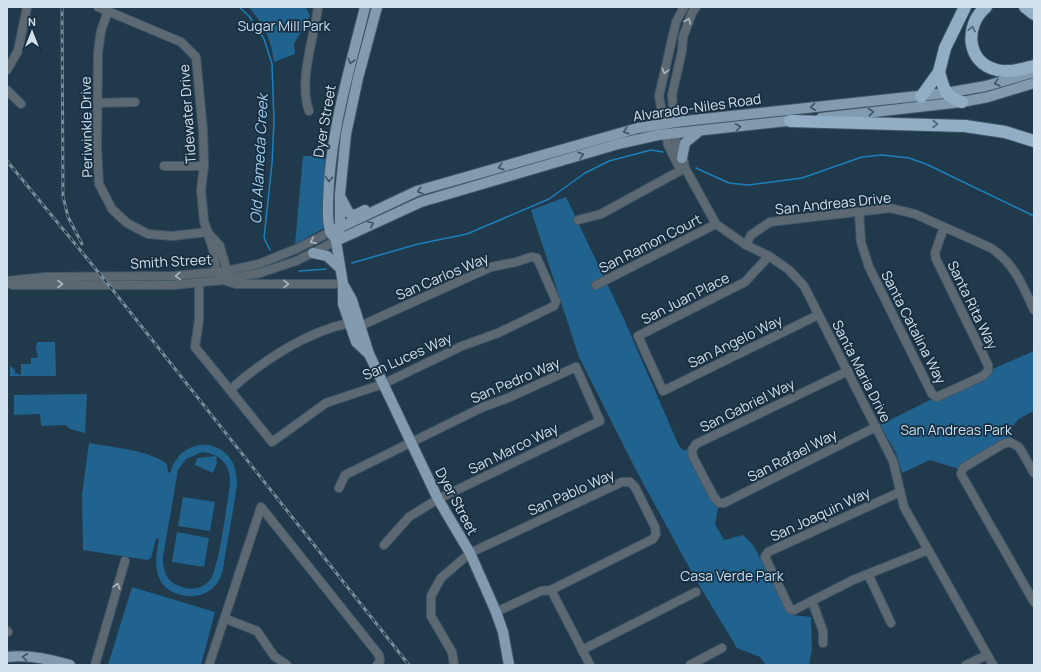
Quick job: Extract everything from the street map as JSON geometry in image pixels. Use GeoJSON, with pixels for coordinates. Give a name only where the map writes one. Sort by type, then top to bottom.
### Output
{"type":"FeatureCollection","features":[{"type":"Feature","properties":{"kind":"highway"},"geometry":{"type":"LineString","coordinates":[[921,97],[939,72],[945,48],[965,7]]}},
{"type":"Feature","properties":{"kind":"highway"},"geometry":{"type":"LineString","coordinates":[[986,7],[977,16],[972,28],[971,41],[980,60],[997,70],[1015,71],[1034,66]]}},
{"type":"Feature","properties":{"kind":"highway"},"geometry":{"type":"LineString","coordinates":[[1025,7],[1034,14]]}},
{"type":"Feature","properties":{"kind":"highway"},"geometry":{"type":"LineString","coordinates":[[939,72],[946,93],[952,99],[962,102]]}},
{"type":"Feature","properties":{"kind":"highway"},"geometry":{"type":"LineString","coordinates":[[790,121],[965,126],[1005,132],[1034,141]]}},
{"type":"Feature","properties":{"kind":"main road","name":"Dyer Street"},"geometry":{"type":"LineString","coordinates":[[365,7],[346,78],[333,140],[328,184],[330,232],[336,241],[343,284],[343,304],[356,342],[369,354]]}},
{"type":"Feature","properties":{"kind":"main road","name":"Dyer Street"},"geometry":{"type":"LineString","coordinates":[[336,241],[340,228],[340,194],[346,134],[358,78],[377,7]]}},
{"type":"Feature","properties":{"kind":"main road","name":"Alvarado-Niles Road"},"geometry":{"type":"LineString","coordinates":[[330,232],[393,201],[417,192],[638,128],[669,122],[921,97],[986,86],[1034,72]]}},
{"type":"Feature","properties":{"kind":"main road","name":"Alvarado-Niles Road"},"geometry":{"type":"LineString","coordinates":[[336,241],[421,202],[646,137],[962,102],[988,97],[1034,83]]}},
{"type":"Feature","properties":{"kind":"main road"},"geometry":{"type":"LineString","coordinates":[[684,163],[685,143],[699,131]]}},
{"type":"Feature","properties":{"kind":"main road"},"geometry":{"type":"LineString","coordinates":[[340,194],[347,210],[355,215],[383,202],[393,201]]}},
{"type":"Feature","properties":{"kind":"main road"},"geometry":{"type":"LineString","coordinates":[[313,253],[327,256],[340,268]]}},
{"type":"Feature","properties":{"kind":"main road","name":"Dyer Street"},"geometry":{"type":"LineString","coordinates":[[343,284],[352,300],[369,354],[438,499],[470,553],[496,612],[503,632],[509,665]]}},
{"type":"Feature","properties":{"kind":"main road"},"geometry":{"type":"LineString","coordinates":[[7,657],[17,656],[52,660],[70,665]]}},
{"type":"Feature","properties":{"kind":"street"},"geometry":{"type":"LineString","coordinates":[[7,70],[18,51],[26,7]]}},
{"type":"Feature","properties":{"kind":"street","name":"Tidewater Drive"},"geometry":{"type":"LineString","coordinates":[[98,7],[181,42],[196,58],[203,131],[204,166],[201,190],[204,220],[214,253],[216,272]]}},
{"type":"Feature","properties":{"kind":"street"},"geometry":{"type":"LineString","coordinates":[[309,111],[305,100],[305,74],[315,31],[318,7]]}},
{"type":"Feature","properties":{"kind":"street"},"geometry":{"type":"LineString","coordinates":[[669,122],[659,96],[676,22],[684,7]]}},
{"type":"Feature","properties":{"kind":"street"},"geometry":{"type":"LineString","coordinates":[[669,122],[672,95],[682,51],[683,37],[692,13],[696,7]]}},
{"type":"Feature","properties":{"kind":"street","name":"Periwinkle Drive"},"geometry":{"type":"LineString","coordinates":[[108,11],[101,31],[98,52],[97,148],[99,184],[112,209],[127,224],[148,234],[172,236],[208,232]]}},
{"type":"Feature","properties":{"kind":"street"},"geometry":{"type":"LineString","coordinates":[[7,90],[21,104]]}},
{"type":"Feature","properties":{"kind":"street"},"geometry":{"type":"LineString","coordinates":[[98,103],[135,102]]}},
{"type":"Feature","properties":{"kind":"street","name":"Santa Maria Drive"},"geometry":{"type":"LineString","coordinates":[[669,122],[671,134],[668,145],[678,165],[684,163],[716,224],[746,245],[770,256],[789,270],[804,286],[893,461],[904,507],[993,665]]}},
{"type":"Feature","properties":{"kind":"street"},"geometry":{"type":"LineString","coordinates":[[578,220],[601,214],[684,163]]}},
{"type":"Feature","properties":{"kind":"street"},"geometry":{"type":"LineString","coordinates":[[164,166],[204,166]]}},
{"type":"Feature","properties":{"kind":"street","name":"San Andreas Drive"},"geometry":{"type":"LineString","coordinates":[[746,245],[751,235],[770,222],[890,208],[915,214],[1000,254],[1018,277],[1034,310]]}},
{"type":"Feature","properties":{"kind":"street","name":"Santa Catalina Way"},"geometry":{"type":"LineString","coordinates":[[859,212],[861,242],[869,267],[932,394],[937,397],[942,396],[983,376],[988,371]]}},
{"type":"Feature","properties":{"kind":"street","name":"San Ramon Court"},"geometry":{"type":"LineString","coordinates":[[596,285],[716,224]]}},
{"type":"Feature","properties":{"kind":"street","name":"Santa Rita Way"},"geometry":{"type":"LineString","coordinates":[[944,227],[935,253],[936,260],[988,365],[988,371]]}},
{"type":"Feature","properties":{"kind":"street","name":"Tidewater Drive"},"geometry":{"type":"LineString","coordinates":[[208,232],[220,246],[227,271]]}},
{"type":"Feature","properties":{"kind":"street","name":"Smith Street"},"geometry":{"type":"LineString","coordinates":[[7,282],[45,277],[173,276],[227,271],[259,264],[296,249],[330,232]]}},
{"type":"Feature","properties":{"kind":"street","name":"Smith Street"},"geometry":{"type":"LineString","coordinates":[[7,282],[14,285],[173,285],[199,283],[260,273],[296,262],[336,241]]}},
{"type":"Feature","properties":{"kind":"street","name":"San Carlos Way"},"geometry":{"type":"LineString","coordinates":[[360,326],[491,267],[516,262],[531,256],[537,258],[556,301]]}},
{"type":"Feature","properties":{"kind":"street","name":"San Juan Place"},"geometry":{"type":"LineString","coordinates":[[663,392],[638,336],[744,282],[770,256]]}},
{"type":"Feature","properties":{"kind":"street"},"geometry":{"type":"LineString","coordinates":[[216,272],[223,280],[227,271]]}},
{"type":"Feature","properties":{"kind":"street","name":"Smith Street"},"geometry":{"type":"LineString","coordinates":[[223,280],[236,284],[343,284]]}},
{"type":"Feature","properties":{"kind":"street"},"geometry":{"type":"LineString","coordinates":[[199,283],[199,320],[195,347],[230,390],[266,362],[305,339],[349,323]]}},
{"type":"Feature","properties":{"kind":"street","name":"San Luces Way"},"geometry":{"type":"LineString","coordinates":[[230,390],[272,442],[326,403],[383,384],[462,346],[498,333],[554,306],[556,301]]}},
{"type":"Feature","properties":{"kind":"street","name":"San Angelo Way"},"geometry":{"type":"LineString","coordinates":[[663,392],[818,315]]}},
{"type":"Feature","properties":{"kind":"street","name":"San Pedro Way"},"geometry":{"type":"LineString","coordinates":[[411,442],[482,407],[508,398],[576,367],[600,421]]}},
{"type":"Feature","properties":{"kind":"street","name":"San Gabriel Way"},"geometry":{"type":"LineString","coordinates":[[719,503],[714,497],[693,457],[692,450],[696,444],[848,371]]}},
{"type":"Feature","properties":{"kind":"street","name":"San Marco Way"},"geometry":{"type":"LineString","coordinates":[[384,545],[409,517],[438,499],[600,421]]}},
{"type":"Feature","properties":{"kind":"street","name":"San Rafael Way"},"geometry":{"type":"LineString","coordinates":[[719,503],[724,503],[876,428]]}},
{"type":"Feature","properties":{"kind":"street"},"geometry":{"type":"LineString","coordinates":[[339,488],[346,475],[411,442]]}},
{"type":"Feature","properties":{"kind":"street"},"geometry":{"type":"LineString","coordinates":[[1034,473],[1019,447],[1010,442],[1003,444],[962,470],[961,474],[1034,602]]}},
{"type":"Feature","properties":{"kind":"street","name":"San Pablo Way"},"geometry":{"type":"LineString","coordinates":[[454,665],[452,652],[431,616],[431,596],[441,578],[470,553],[622,482],[630,482],[635,487],[655,527],[656,534],[653,539],[551,590]]}},
{"type":"Feature","properties":{"kind":"street","name":"San Joaquin Way"},"geometry":{"type":"LineString","coordinates":[[812,601],[794,610],[790,609],[765,556],[768,552],[900,492]]}},
{"type":"Feature","properties":{"kind":"street"},"geometry":{"type":"LineString","coordinates":[[210,665],[261,507],[379,655],[380,661],[377,665]]}},
{"type":"Feature","properties":{"kind":"street"},"geometry":{"type":"LineString","coordinates":[[822,643],[823,631],[812,601],[853,580],[928,550]]}},
{"type":"Feature","properties":{"kind":"street"},"geometry":{"type":"LineString","coordinates":[[94,665],[125,561]]}},
{"type":"Feature","properties":{"kind":"street"},"geometry":{"type":"LineString","coordinates":[[868,574],[891,623]]}},
{"type":"Feature","properties":{"kind":"street"},"geometry":{"type":"LineString","coordinates":[[496,612],[541,591],[551,590],[590,665]]}},
{"type":"Feature","properties":{"kind":"street"},"geometry":{"type":"LineString","coordinates":[[582,650],[696,592]]}},
{"type":"Feature","properties":{"kind":"street"},"geometry":{"type":"LineString","coordinates":[[226,619],[257,631],[274,656],[286,665]]}},
{"type":"Feature","properties":{"kind":"street"},"geometry":{"type":"LineString","coordinates":[[690,665],[722,648]]}},
{"type":"Feature","properties":{"kind":"street"},"geometry":{"type":"LineString","coordinates":[[966,665],[987,655]]}},
{"type":"Feature","properties":{"kind":"green space","name":"Sugar Mill Park"},"geometry":{"type":"Polygon","coordinates":[[[249,7],[306,8],[310,16],[294,44],[295,54],[274,62],[269,39],[259,20],[249,7]]]}},
{"type":"Feature","properties":{"kind":"green space"},"geometry":{"type":"Polygon","coordinates":[[[303,156],[325,156],[324,228],[295,244],[303,156]]]}},
{"type":"Feature","properties":{"kind":"green space","name":"Casa Verde Park"},"geometry":{"type":"Polygon","coordinates":[[[566,197],[623,317],[679,446],[683,450],[692,450],[719,503],[715,524],[724,540],[743,535],[753,545],[792,615],[811,617],[812,649],[809,665],[766,665],[760,657],[737,648],[696,580],[637,472],[579,357],[531,210],[566,197]]]}},
{"type":"Feature","properties":{"kind":"green space"},"geometry":{"type":"Polygon","coordinates":[[[37,342],[55,342],[56,376],[10,376],[10,366],[15,370],[15,373],[21,375],[21,364],[31,364],[31,358],[38,358],[36,348],[37,342]]]}},
{"type":"Feature","properties":{"kind":"green space","name":"San Andreas Park"},"geometry":{"type":"Polygon","coordinates":[[[1034,351],[1034,411],[1016,422],[1012,430],[1010,442],[962,470],[930,460],[902,473],[896,453],[880,425],[988,371],[1034,351]]]}},
{"type":"Feature","properties":{"kind":"green space"},"geometry":{"type":"Polygon","coordinates":[[[87,394],[85,433],[70,429],[66,425],[41,426],[40,414],[14,415],[14,395],[87,394]]]}},
{"type":"Feature","properties":{"kind":"green space"},"geometry":{"type":"Polygon","coordinates":[[[89,443],[151,455],[167,464],[168,472],[170,473],[176,459],[186,450],[197,446],[208,445],[219,449],[229,457],[235,468],[237,484],[224,566],[219,580],[214,587],[207,592],[198,595],[181,595],[172,592],[165,587],[158,575],[156,559],[159,538],[156,539],[151,558],[147,560],[83,550],[82,495],[89,443]],[[202,452],[186,459],[178,470],[163,557],[164,569],[167,577],[173,583],[190,589],[203,586],[210,580],[213,573],[222,535],[230,484],[227,466],[215,455],[202,452]]]}},
{"type":"Feature","properties":{"kind":"green space"},"geometry":{"type":"Polygon","coordinates":[[[216,456],[217,463],[213,473],[195,465],[197,458],[216,456]]]}},
{"type":"Feature","properties":{"kind":"green space"},"geometry":{"type":"Polygon","coordinates":[[[183,497],[215,502],[210,531],[178,526],[183,497]]]}},
{"type":"Feature","properties":{"kind":"green space"},"geometry":{"type":"Polygon","coordinates":[[[177,532],[209,538],[204,567],[172,562],[177,532]]]}},
{"type":"Feature","properties":{"kind":"green space"},"geometry":{"type":"Polygon","coordinates":[[[132,587],[215,612],[201,665],[108,665],[132,587]]]}},
{"type":"Feature","properties":{"kind":"waterway","name":"Old Alameda Creek"},"geometry":{"type":"LineString","coordinates":[[239,7],[249,16],[264,39],[272,64],[274,121],[272,164],[264,238],[270,250]]}},
{"type":"Feature","properties":{"kind":"waterway","name":"Old Alameda Creek"},"geometry":{"type":"LineString","coordinates":[[352,263],[418,244],[467,234],[549,199],[585,173],[609,161],[651,150],[663,152]]}},
{"type":"Feature","properties":{"kind":"waterway","name":"Old Alameda Creek"},"geometry":{"type":"LineString","coordinates":[[696,168],[729,183],[748,185],[802,178],[862,157],[882,155],[909,158],[926,164],[1034,216]]}},
{"type":"Feature","properties":{"kind":"waterway","name":"Old Alameda Creek"},"geometry":{"type":"LineString","coordinates":[[299,271],[326,269]]}},
{"type":"Feature","properties":{"kind":"railway"},"geometry":{"type":"LineString","coordinates":[[62,7],[63,196],[68,217],[82,244]]}},
{"type":"Feature","properties":{"kind":"railway"},"geometry":{"type":"LineString","coordinates":[[7,161],[108,284],[409,665]]}}]}
